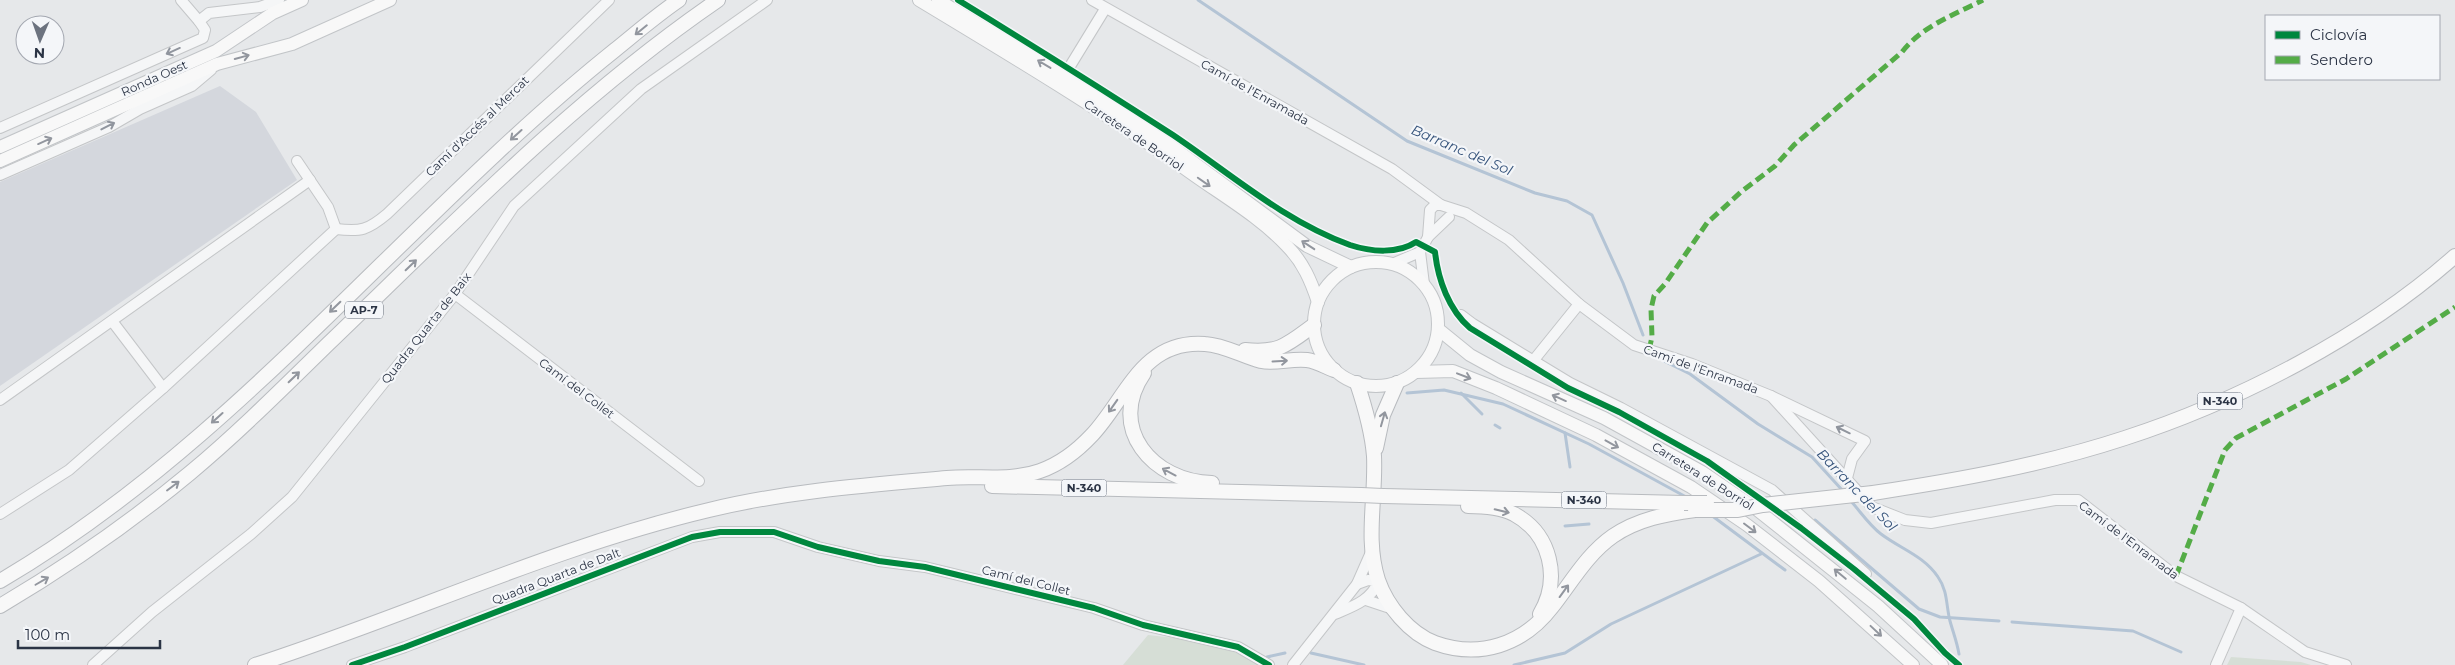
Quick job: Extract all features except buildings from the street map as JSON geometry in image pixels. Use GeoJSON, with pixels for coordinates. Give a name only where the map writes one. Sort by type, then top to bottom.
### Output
{"type":"FeatureCollection","features":[{"type":"Feature","properties":{"kind":"highway","name":"AP-7"},"geometry":{"type":"LineString","coordinates":[[0,581],[46,554],[177,455],[319,324],[505,145],[574,83],[679,0]]}},
{"type":"Feature","properties":{"kind":"highway","name":"AP-7"},"geometry":{"type":"LineString","coordinates":[[0,606],[58,572],[190,473],[262,407],[516,163],[582,104],[681,25],[718,0]]}},
{"type":"Feature","properties":{"kind":"highway","name":"N-340"},"geometry":{"type":"LineString","coordinates":[[254,665],[633,530],[711,509],[812,491],[914,482],[1690,507],[1763,505],[1873,493],[1955,480],[2068,455],[2125,438],[2190,414],[2278,374],[2362,325],[2436,272],[2455,256]]}},
{"type":"Feature","properties":{"kind":"highway"},"geometry":{"type":"LineString","coordinates":[[914,482],[950,477],[1000,478],[1039,472],[1062,461],[1093,434],[1131,379],[1156,356],[1177,346],[1204,344],[1259,352],[1286,347],[1314,325]]}},
{"type":"Feature","properties":{"kind":"highway"},"geometry":{"type":"LineString","coordinates":[[1218,347],[1264,362],[1310,360],[1334,370]]}},
{"type":"Feature","properties":{"kind":"highway"},"geometry":{"type":"LineString","coordinates":[[1156,356],[1136,384],[1130,412],[1136,441],[1152,463],[1181,478],[1205,483],[1247,484],[1284,493]]}},
{"type":"Feature","properties":{"kind":"highway"},"geometry":{"type":"LineString","coordinates":[[1356,383],[1368,416],[1374,456],[1372,550],[1379,581],[1393,609],[1411,628],[1430,640],[1452,649],[1482,651],[1510,642],[1532,628],[1551,609],[1586,560],[1612,536],[1636,524],[1690,507]]}},
{"type":"Feature","properties":{"kind":"highway"},"geometry":{"type":"LineString","coordinates":[[1374,456],[1383,416],[1396,383]]}},
{"type":"Feature","properties":{"kind":"highway"},"geometry":{"type":"LineString","coordinates":[[1403,497],[1424,505],[1481,506],[1513,514],[1532,527],[1547,548],[1552,579],[1546,604],[1532,628]]}},
{"type":"Feature","properties":{"kind":"main road","name":"Ronda Oest"},"geometry":{"type":"LineString","coordinates":[[0,147],[216,51],[273,13],[302,0]]}},
{"type":"Feature","properties":{"kind":"main road","name":"Ronda Oest"},"geometry":{"type":"LineString","coordinates":[[0,161],[217,64],[292,44],[390,0]]}},
{"type":"Feature","properties":{"kind":"main road","name":"Carretera de Borriol"},"geometry":{"type":"LineString","coordinates":[[919,0],[1059,84],[1165,154],[1262,223],[1288,246],[1309,276],[1318,302]]}},
{"type":"Feature","properties":{"kind":"main road","name":"Carretera de Borriol"},"geometry":{"type":"LineString","coordinates":[[938,0],[1064,76],[1170,145],[1307,246],[1351,267]]}},
{"type":"Feature","properties":{"kind":"main road"},"geometry":{"type":"LineString","coordinates":[[1371,262],[1392,264],[1409,272],[1424,284],[1435,305],[1438,329],[1431,352],[1416,372],[1396,383],[1376,386],[1356,383],[1334,370],[1319,350],[1314,325],[1318,302],[1331,281],[1351,267],[1371,262]]}},
{"type":"Feature","properties":{"kind":"main road","name":"Carretera de Borriol"},"geometry":{"type":"LineString","coordinates":[[1438,329],[1470,355],[1501,372],[1604,418],[1702,472],[1748,503],[1836,571],[1942,665]]}},
{"type":"Feature","properties":{"kind":"main road","name":"Carretera de Borriol"},"geometry":{"type":"LineString","coordinates":[[1416,372],[1453,372],[1496,388],[1596,435],[1691,487],[1747,525],[1819,581],[1913,665]]}},
{"type":"Feature","properties":{"kind":"street"},"geometry":{"type":"LineString","coordinates":[[181,0],[199,21],[208,13],[260,7],[279,0]]}},
{"type":"Feature","properties":{"kind":"street","name":"Camí d'Accés al Mercat"},"geometry":{"type":"LineString","coordinates":[[336,229],[354,231],[371,227],[387,214],[609,0]]}},
{"type":"Feature","properties":{"kind":"street","name":"Quadra Quarta de Baix"},"geometry":{"type":"LineString","coordinates":[[93,665],[152,612],[251,534],[292,498],[455,294],[514,206],[642,89],[767,0]]}},
{"type":"Feature","properties":{"kind":"street","name":"Camí de l'Enramada"},"geometry":{"type":"LineString","coordinates":[[1092,0],[1392,168],[1418,186],[1445,213],[1466,214],[1508,240],[1580,304],[1634,345],[1692,364],[1771,396],[1865,441],[1852,459],[1847,478]]}},
{"type":"Feature","properties":{"kind":"street"},"geometry":{"type":"LineString","coordinates":[[1064,76],[1106,9]]}},
{"type":"Feature","properties":{"kind":"street","name":"Ronda Oest"},"geometry":{"type":"LineString","coordinates":[[0,128],[203,38],[205,30],[199,21]]}},
{"type":"Feature","properties":{"kind":"street","name":"Ronda Oest"},"geometry":{"type":"LineString","coordinates":[[0,175],[109,127],[140,109],[192,86],[217,64]]}},
{"type":"Feature","properties":{"kind":"street"},"geometry":{"type":"LineString","coordinates":[[0,514],[69,470],[163,388],[336,229],[328,207],[297,161]]}},
{"type":"Feature","properties":{"kind":"street"},"geometry":{"type":"LineString","coordinates":[[0,400],[310,180]]}},
{"type":"Feature","properties":{"kind":"street","name":"Camí de l'Enramada"},"geometry":{"type":"LineString","coordinates":[[1418,186],[1430,214]]}},
{"type":"Feature","properties":{"kind":"street"},"geometry":{"type":"LineString","coordinates":[[1428,237],[1430,214],[1435,205],[1445,213]]}},
{"type":"Feature","properties":{"kind":"street"},"geometry":{"type":"LineString","coordinates":[[1430,214],[1435,223],[1445,213]]}},
{"type":"Feature","properties":{"kind":"street"},"geometry":{"type":"LineString","coordinates":[[1424,284],[1420,252],[1445,213]]}},
{"type":"Feature","properties":{"kind":"street"},"geometry":{"type":"LineString","coordinates":[[1392,264],[1420,252]]}},
{"type":"Feature","properties":{"kind":"street","name":"Camí del Collet"},"geometry":{"type":"LineString","coordinates":[[455,294],[699,481]]}},
{"type":"Feature","properties":{"kind":"street"},"geometry":{"type":"LineString","coordinates":[[1533,361],[1580,304]]}},
{"type":"Feature","properties":{"kind":"street"},"geometry":{"type":"LineString","coordinates":[[1461,315],[1570,383],[1621,408],[1772,490],[1834,546],[1856,562],[1866,574]]}},
{"type":"Feature","properties":{"kind":"street"},"geometry":{"type":"LineString","coordinates":[[112,321],[163,388]]}},
{"type":"Feature","properties":{"kind":"street","name":"Camí de l'Enramada"},"geometry":{"type":"LineString","coordinates":[[1771,396],[1872,507],[1905,520],[1931,523],[2055,500],[2078,500],[2176,576],[2240,608],[2305,652],[2346,665]]}},
{"type":"Feature","properties":{"kind":"street","name":"Quadra Quarta de Dalt"},"geometry":{"type":"LineString","coordinates":[[352,665],[406,647],[692,537],[720,532],[774,532]]}},
{"type":"Feature","properties":{"kind":"street","name":"Camí del Collet"},"geometry":{"type":"LineString","coordinates":[[774,532],[818,547],[879,561],[925,567],[1094,608],[1143,625],[1238,647],[1269,665]]}},
{"type":"Feature","properties":{"kind":"street"},"geometry":{"type":"LineString","coordinates":[[1293,665],[1357,584],[1372,550]]}},
{"type":"Feature","properties":{"kind":"street"},"geometry":{"type":"LineString","coordinates":[[1332,615],[1366,600],[1374,592],[1379,581],[1368,580],[1357,584]]}},
{"type":"Feature","properties":{"kind":"street"},"geometry":{"type":"LineString","coordinates":[[1366,600],[1393,609]]}},
{"type":"Feature","properties":{"kind":"street"},"geometry":{"type":"LineString","coordinates":[[2216,665],[2240,608]]}},
{"type":"Feature","properties":{"kind":"shaded area"},"geometry":{"type":"Polygon","coordinates":[[[220,86],[256,112],[297,180],[0,386],[0,182],[220,86]]]}},
{"type":"Feature","properties":{"kind":"shaded area"},"geometry":{"type":"Polygon","coordinates":[[[1148,635],[1212,642],[1264,665],[1123,665],[1148,635]]]}},
{"type":"Feature","properties":{"kind":"shaded area"},"geometry":{"type":"Polygon","coordinates":[[[2231,657],[2301,662],[2311,665],[2227,665],[2231,657]]]}},
{"type":"Feature","properties":{"kind":"waterway","name":"Barranc del Sol"},"geometry":{"type":"LineString","coordinates":[[1198,0],[1407,141],[1535,193],[1567,201],[1592,215],[1623,283],[1643,335]]}},
{"type":"Feature","properties":{"kind":"waterway","name":"Barranc del Sol"},"geometry":{"type":"LineString","coordinates":[[1664,361],[1690,374],[1758,424],[1812,457],[1843,491]]}},
{"type":"Feature","properties":{"kind":"waterway"},"geometry":{"type":"LineString","coordinates":[[1407,393],[1444,390],[1503,404],[1589,444],[1688,498]]}},
{"type":"Feature","properties":{"kind":"waterway"},"geometry":{"type":"LineString","coordinates":[[1461,393],[1482,414]]}},
{"type":"Feature","properties":{"kind":"waterway"},"geometry":{"type":"LineString","coordinates":[[1495,425],[1500,428]]}},
{"type":"Feature","properties":{"kind":"waterway"},"geometry":{"type":"LineString","coordinates":[[1565,433],[1570,467]]}},
{"type":"Feature","properties":{"kind":"waterway","name":"Barranc del Sol"},"geometry":{"type":"LineString","coordinates":[[1850,500],[1877,530],[1919,558],[1938,577],[1945,593],[1959,654]]}},
{"type":"Feature","properties":{"kind":"waterway"},"geometry":{"type":"LineString","coordinates":[[1711,515],[1785,570]]}},
{"type":"Feature","properties":{"kind":"waterway"},"geometry":{"type":"LineString","coordinates":[[1815,520],[1919,609],[1940,617],[1999,621]]}},
{"type":"Feature","properties":{"kind":"waterway"},"geometry":{"type":"LineString","coordinates":[[1565,526],[1589,524]]}},
{"type":"Feature","properties":{"kind":"waterway"},"geometry":{"type":"LineString","coordinates":[[1514,665],[1565,653],[1611,624],[1761,554]]}},
{"type":"Feature","properties":{"kind":"waterway"},"geometry":{"type":"LineString","coordinates":[[2012,622],[2133,631],[2181,652]]}},
{"type":"Feature","properties":{"kind":"waterway"},"geometry":{"type":"LineString","coordinates":[[1267,657],[1285,653]]}},
{"type":"Feature","properties":{"kind":"waterway"},"geometry":{"type":"LineString","coordinates":[[1311,653],[1364,665]]}},
{"type":"Feature","properties":{"kind":"marked path"},"geometry":{"type":"LineString","coordinates":[[1649,350],[1652,337],[1651,309],[1654,296],[1665,284],[1707,223],[1741,192],[1775,166],[1794,145],[1902,52],[1919,35],[1939,22],[1983,0]]}},
{"type":"Feature","properties":{"kind":"marked path"},"geometry":{"type":"LineString","coordinates":[[2176,576],[2225,450],[2236,438],[2346,379],[2455,307]]}},
{"type":"Feature","properties":{"kind":"cycle path"},"geometry":{"type":"LineString","coordinates":[[958,0],[1173,135],[1258,196],[1303,223],[1326,235],[1358,247],[1384,251],[1401,249],[1416,242],[1435,252],[1442,284],[1450,303],[1470,328],[1568,388],[1619,412],[1707,461],[1801,528],[1854,569],[1914,619],[1945,653],[1959,665]]}},
{"type":"Feature","properties":{"kind":"cycle path"},"geometry":{"type":"LineString","coordinates":[[352,665],[405,647],[692,537],[720,532],[774,532],[818,547],[879,561],[925,567],[1094,608],[1143,625],[1238,647],[1269,665]]}}]}
